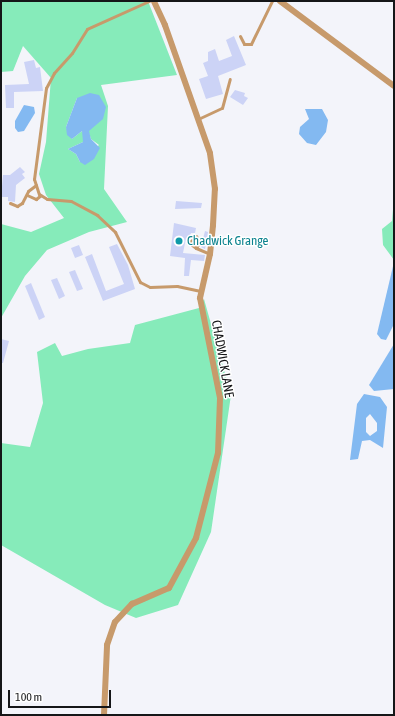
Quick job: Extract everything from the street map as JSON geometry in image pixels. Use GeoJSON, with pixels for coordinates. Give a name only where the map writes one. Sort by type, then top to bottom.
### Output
{"type":"FeatureCollection","features":[{"type":"Feature","properties":{"kind":"street","name":"CHADWICK LANE"},"geometry":{"type":"LineString","coordinates":[[104,715],[107,645],[115,622],[132,604],[169,588],[196,538],[218,453],[220,398],[200,291],[210,254],[215,189],[210,153],[165,25],[154,1]]}},
{"type":"Feature","properties":{"kind":"street"},"geometry":{"type":"LineString","coordinates":[[280,1],[394,86]]}},
{"type":"Feature","properties":{"kind":"lane"},"geometry":{"type":"LineString","coordinates":[[149,1],[86,29],[72,53],[54,73],[46,88],[34,179],[41,196],[47,199],[71,201],[96,215],[115,232],[140,282],[150,287],[177,286],[200,291]]}},
{"type":"Feature","properties":{"kind":"lane"},"geometry":{"type":"LineString","coordinates":[[240,36],[244,44],[251,44],[272,1]]}},
{"type":"Feature","properties":{"kind":"lane"},"geometry":{"type":"LineString","coordinates":[[198,119],[222,108],[230,79]]}},
{"type":"Feature","properties":{"kind":"lane"},"geometry":{"type":"LineString","coordinates":[[10,203],[17,206],[36,185]]}},
{"type":"Feature","properties":{"kind":"lane"},"geometry":{"type":"LineString","coordinates":[[27,195],[36,199],[41,196]]}},
{"type":"Feature","properties":{"kind":"lane"},"geometry":{"type":"LineString","coordinates":[[196,248],[210,254]]}},
{"type":"Feature","properties":{"kind":"green space"},"geometry":{"type":"Polygon","coordinates":[[[1,1],[148,1],[177,75],[101,85],[108,106],[104,189],[127,222],[89,232],[47,250],[25,276],[1,318],[1,224],[31,232],[64,218],[46,195],[39,174],[46,142],[51,78],[23,46],[13,71],[1,72],[1,1]],[[77,98],[66,127],[72,139],[82,131],[84,135],[83,142],[68,149],[76,154],[80,162],[99,145],[91,139],[77,98]]]}},
{"type":"Feature","properties":{"kind":"green space"},"geometry":{"type":"Polygon","coordinates":[[[394,197],[394,260],[383,245],[382,229],[392,221],[394,197]]]}},
{"type":"Feature","properties":{"kind":"green space"},"geometry":{"type":"Polygon","coordinates":[[[204,299],[231,395],[211,532],[178,605],[136,618],[105,605],[1,545],[1,443],[30,447],[43,403],[37,352],[55,343],[62,356],[88,349],[130,343],[135,325],[199,308],[204,299]]]}},
{"type":"Feature","properties":{"kind":"water"},"geometry":{"type":"Polygon","coordinates":[[[90,93],[99,95],[106,107],[103,119],[89,131],[91,139],[100,148],[94,159],[85,165],[80,162],[76,154],[68,149],[83,142],[82,131],[72,139],[67,135],[66,127],[77,98],[90,93]]]}},
{"type":"Feature","properties":{"kind":"water"},"geometry":{"type":"Polygon","coordinates":[[[24,105],[34,107],[35,113],[24,131],[18,132],[15,128],[15,121],[24,105]]]}},
{"type":"Feature","properties":{"kind":"water"},"geometry":{"type":"Polygon","coordinates":[[[305,109],[322,109],[328,120],[326,132],[316,145],[307,143],[299,134],[300,127],[309,119],[305,109]]]}},
{"type":"Feature","properties":{"kind":"water"},"geometry":{"type":"Polygon","coordinates":[[[394,262],[394,324],[386,340],[381,339],[377,334],[394,262]]]}},
{"type":"Feature","properties":{"kind":"water"},"geometry":{"type":"Polygon","coordinates":[[[394,344],[394,389],[374,391],[369,385],[394,344]]]}},
{"type":"Feature","properties":{"kind":"water"},"geometry":{"type":"Polygon","coordinates":[[[364,394],[380,397],[387,407],[383,448],[370,440],[362,441],[358,459],[350,460],[357,404],[364,394]],[[370,414],[366,418],[366,432],[370,436],[377,431],[377,423],[370,414]]]}},
{"type":"Feature","properties":{"kind":"building"},"geometry":{"type":"Polygon","coordinates":[[[234,36],[246,65],[218,76],[223,94],[206,99],[199,79],[208,76],[203,63],[208,61],[208,52],[215,49],[219,61],[232,56],[226,40],[234,36]]]}},
{"type":"Feature","properties":{"kind":"building"},"geometry":{"type":"Polygon","coordinates":[[[34,60],[36,68],[40,67],[43,91],[14,92],[14,108],[6,108],[5,85],[29,84],[24,62],[34,60]]]}},
{"type":"Feature","properties":{"kind":"building"},"geometry":{"type":"Polygon","coordinates":[[[235,90],[245,93],[244,96],[248,98],[243,105],[230,97],[235,90]]]}},
{"type":"Feature","properties":{"kind":"building"},"geometry":{"type":"Polygon","coordinates":[[[20,167],[25,172],[22,174],[25,178],[16,185],[15,202],[8,201],[8,197],[1,197],[3,175],[10,175],[20,167]]]}},
{"type":"Feature","properties":{"kind":"building"},"geometry":{"type":"Polygon","coordinates":[[[176,201],[202,203],[201,208],[175,209],[176,201]]]}},
{"type":"Feature","properties":{"kind":"building"},"geometry":{"type":"Polygon","coordinates":[[[174,223],[196,228],[195,233],[191,233],[189,239],[186,238],[183,253],[205,255],[204,261],[191,260],[189,276],[184,276],[185,258],[170,256],[174,223]]]}},
{"type":"Feature","properties":{"kind":"building"},"geometry":{"type":"Polygon","coordinates":[[[205,231],[208,232],[205,249],[201,247],[205,231]]]}},
{"type":"Feature","properties":{"kind":"building"},"geometry":{"type":"Polygon","coordinates":[[[117,244],[128,265],[135,289],[103,301],[85,257],[92,254],[106,291],[124,284],[109,247],[117,244]]]}},
{"type":"Feature","properties":{"kind":"building"},"geometry":{"type":"Polygon","coordinates":[[[79,245],[83,255],[75,258],[71,248],[79,245]]]}},
{"type":"Feature","properties":{"kind":"building"},"geometry":{"type":"Polygon","coordinates":[[[75,270],[83,289],[77,291],[69,272],[75,270]]]}},
{"type":"Feature","properties":{"kind":"building"},"geometry":{"type":"Polygon","coordinates":[[[57,278],[65,296],[59,299],[51,280],[57,278]]]}},
{"type":"Feature","properties":{"kind":"building"},"geometry":{"type":"Polygon","coordinates":[[[31,283],[45,317],[39,320],[25,286],[31,283]]]}},
{"type":"Feature","properties":{"kind":"building"},"geometry":{"type":"Polygon","coordinates":[[[1,339],[9,341],[3,363],[1,363],[1,339]]]}},
{"type":"Feature","properties":{"kind":"place","name":"Chadwick Grange"},"geometry":{"type":"Point","coordinates":[179,241]}}]}
